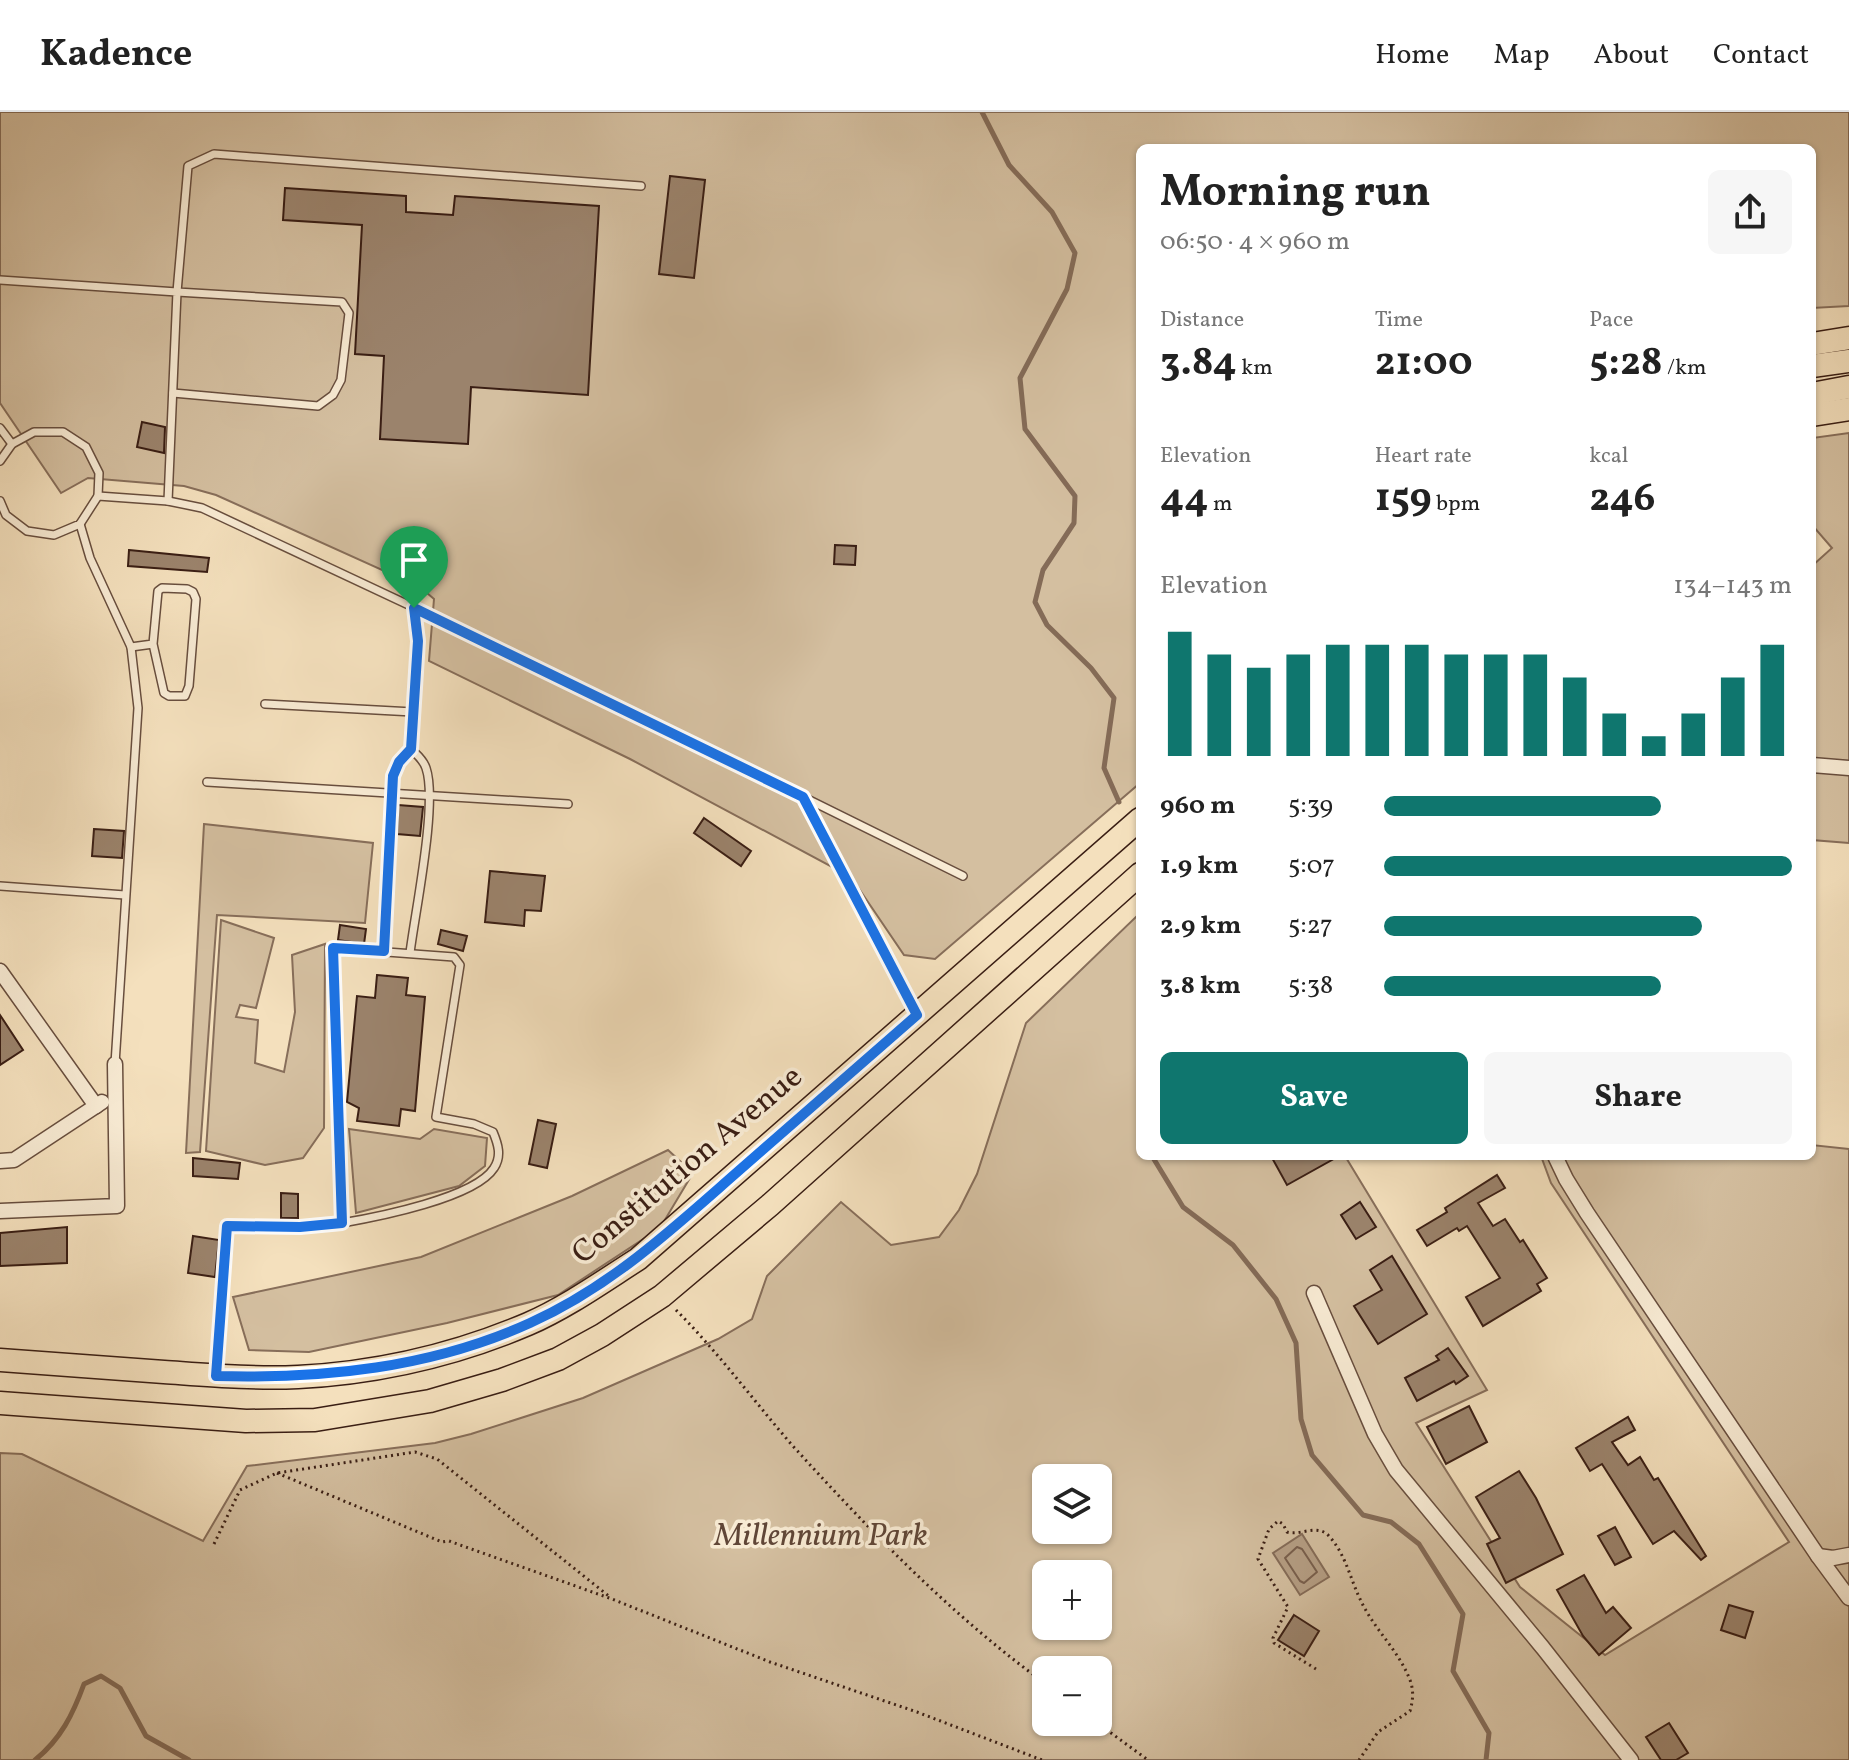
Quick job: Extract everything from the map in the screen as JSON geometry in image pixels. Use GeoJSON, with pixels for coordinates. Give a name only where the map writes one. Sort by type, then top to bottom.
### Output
{"type":"FeatureCollection","features":[{"type":"Feature","properties":{"kind":"main road"},"geometry":{"type":"LineString","coordinates":[[1816,343],[1849,338]]}},
{"type":"Feature","properties":{"kind":"main road"},"geometry":{"type":"LineString","coordinates":[[1816,365],[1849,361]]}},
{"type":"Feature","properties":{"kind":"main road"},"geometry":{"type":"LineString","coordinates":[[1816,393],[1849,387]]}},
{"type":"Feature","properties":{"kind":"main road"},"geometry":{"type":"LineString","coordinates":[[1816,414],[1849,409]]}},
{"type":"Feature","properties":{"kind":"main road","name":"Constitution Avenue"},"geometry":{"type":"LineString","coordinates":[[0,1360],[216,1376],[296,1377],[414,1361],[471,1345],[530,1323],[638,1259],[1136,822]]}},
{"type":"Feature","properties":{"kind":"main road"},"geometry":{"type":"LineString","coordinates":[[0,1403],[246,1421],[315,1420],[430,1401],[488,1385],[558,1359],[662,1296],[770,1205],[1136,878]]}},
{"type":"Feature","properties":{"kind":"street"},"geometry":{"type":"LineString","coordinates":[[1816,765],[1849,768]]}},
{"type":"Feature","properties":{"kind":"street"},"geometry":{"type":"LineString","coordinates":[[0,971],[96,1106]]}},
{"type":"Feature","properties":{"kind":"street"},"geometry":{"type":"LineString","coordinates":[[0,1211],[117,1206],[115,1064]]}},
{"type":"Feature","properties":{"kind":"street"},"geometry":{"type":"LineString","coordinates":[[0,1161],[14,1160],[115,1093]]}},
{"type":"Feature","properties":{"kind":"street"},"geometry":{"type":"LineString","coordinates":[[1557,1160],[1587,1213],[1849,1598]]}},
{"type":"Feature","properties":{"kind":"street"},"geometry":{"type":"LineString","coordinates":[[1314,1293],[1375,1434],[1396,1470],[1631,1760]]}},
{"type":"Feature","properties":{"kind":"street"},"geometry":{"type":"LineString","coordinates":[[1818,1556],[1833,1558],[1849,1555]]}},
{"type":"Feature","properties":{"kind":"lane"},"geometry":{"type":"LineString","coordinates":[[168,501],[177,292],[188,166],[214,154],[641,186]]}},
{"type":"Feature","properties":{"kind":"lane"},"geometry":{"type":"LineString","coordinates":[[0,280],[342,302],[349,313],[341,380],[333,395],[318,406],[173,393]]}},
{"type":"Feature","properties":{"kind":"lane"},"geometry":{"type":"LineString","coordinates":[[0,428],[12,444]]}},
{"type":"Feature","properties":{"kind":"lane"},"geometry":{"type":"LineString","coordinates":[[0,461],[12,444],[34,432],[63,432],[86,447],[99,473],[98,496],[80,524],[54,535],[27,531],[6,515],[0,501]]}},
{"type":"Feature","properties":{"kind":"lane"},"geometry":{"type":"LineString","coordinates":[[98,496],[168,501],[202,508],[963,876]]}},
{"type":"Feature","properties":{"kind":"lane"},"geometry":{"type":"LineString","coordinates":[[80,524],[90,558],[131,647],[138,708],[115,1064]]}},
{"type":"Feature","properties":{"kind":"lane"},"geometry":{"type":"LineString","coordinates":[[162,588],[193,592],[196,599],[188,692],[185,696],[164,693],[153,644],[158,591],[162,588]]}},
{"type":"Feature","properties":{"kind":"lane"},"geometry":{"type":"LineString","coordinates":[[384,951],[393,776],[399,762],[411,749],[418,641],[414,608]]}},
{"type":"Feature","properties":{"kind":"lane"},"geometry":{"type":"LineString","coordinates":[[131,647],[153,644]]}},
{"type":"Feature","properties":{"kind":"lane"},"geometry":{"type":"LineString","coordinates":[[265,704],[413,712]]}},
{"type":"Feature","properties":{"kind":"lane"},"geometry":{"type":"LineString","coordinates":[[410,953],[429,796],[426,767],[411,749]]}},
{"type":"Feature","properties":{"kind":"lane"},"geometry":{"type":"LineString","coordinates":[[207,782],[568,804]]}},
{"type":"Feature","properties":{"kind":"lane"},"geometry":{"type":"LineString","coordinates":[[803,797],[917,1015]]}},
{"type":"Feature","properties":{"kind":"lane"},"geometry":{"type":"LineString","coordinates":[[0,886],[125,895]]}},
{"type":"Feature","properties":{"kind":"lane"},"geometry":{"type":"LineString","coordinates":[[216,1376],[227,1226],[300,1227],[342,1223],[396,1213],[470,1188],[493,1170],[499,1158],[493,1132],[474,1124],[436,1117],[460,965],[454,957],[333,948],[342,1223]]}},
{"type":"Feature","properties":{"kind":"path"},"geometry":{"type":"LineString","coordinates":[[662,1296],[709,1343],[791,1443],[895,1553],[1006,1655],[1032,1674]]}},
{"type":"Feature","properties":{"kind":"path"},"geometry":{"type":"LineString","coordinates":[[214,1544],[240,1490],[277,1473],[415,1452],[437,1459],[612,1599]]}},
{"type":"Feature","properties":{"kind":"path"},"geometry":{"type":"LineString","coordinates":[[277,1473],[442,1542],[449,1541],[612,1599],[770,1662],[917,1712],[1042,1760]]}},
{"type":"Feature","properties":{"kind":"path"},"geometry":{"type":"LineString","coordinates":[[1316,1669],[1274,1643],[1273,1638],[1288,1607],[1258,1559],[1269,1529],[1278,1521],[1287,1532],[1296,1535],[1314,1530],[1329,1536],[1347,1564],[1359,1599],[1374,1626],[1411,1681],[1414,1695],[1410,1711],[1378,1732],[1359,1760]]}},
{"type":"Feature","properties":{"kind":"path"},"geometry":{"type":"LineString","coordinates":[[1112,1734],[1148,1760]]}},
{"type":"Feature","properties":{"kind":"green space"},"geometry":{"type":"Polygon","coordinates":[[[0,112],[1849,112],[1849,306],[1816,308],[1816,144],[1136,144],[1136,786],[935,959],[904,955],[851,877],[630,759],[429,661],[434,599],[420,587],[216,495],[184,486],[88,478],[61,493],[0,403],[0,112]]]}},
{"type":"Feature","properties":{"kind":"green space"},"geometry":{"type":"Polygon","coordinates":[[[1849,433],[1849,843],[1816,840],[1816,562],[1832,548],[1816,530],[1816,437],[1849,433]]]}},
{"type":"Feature","properties":{"kind":"green space"},"geometry":{"type":"Polygon","coordinates":[[[204,824],[373,843],[365,923],[217,915],[200,1152],[186,1153],[204,824]]]}},
{"type":"Feature","properties":{"kind":"green space","name":"Millennium Park"},"geometry":{"type":"Polygon","coordinates":[[[1136,917],[1136,1160],[1347,1160],[1487,1390],[1416,1423],[1520,1587],[1605,1655],[1789,1542],[1551,1183],[1542,1160],[1816,1160],[1816,1145],[1849,1149],[1849,1760],[0,1760],[0,1453],[22,1454],[203,1541],[247,1466],[435,1443],[471,1434],[583,1398],[718,1339],[752,1319],[767,1276],[841,1202],[891,1245],[939,1237],[959,1210],[977,1174],[1026,1023],[1136,917]]]}},
{"type":"Feature","properties":{"kind":"green space"},"geometry":{"type":"Polygon","coordinates":[[[221,920],[274,938],[256,1008],[240,1005],[236,1017],[258,1020],[255,1063],[284,1072],[295,1012],[292,955],[325,944],[324,1128],[303,1158],[265,1165],[206,1151],[221,920]]]}},
{"type":"Feature","properties":{"kind":"green space"},"geometry":{"type":"Polygon","coordinates":[[[349,1129],[420,1139],[434,1129],[487,1138],[485,1166],[459,1186],[356,1213],[349,1129]]]}},
{"type":"Feature","properties":{"kind":"green space"},"geometry":{"type":"Polygon","coordinates":[[[668,1150],[693,1173],[660,1228],[558,1295],[447,1323],[309,1352],[249,1350],[233,1297],[421,1257],[572,1196],[668,1150]]]}},
{"type":"Feature","properties":{"kind":"water"},"geometry":{"type":"Polygon","coordinates":[[[1302,1534],[1329,1577],[1300,1595],[1273,1553],[1302,1534]]]}},
{"type":"Feature","properties":{"kind":"building"},"geometry":{"type":"Polygon","coordinates":[[[670,176],[705,180],[694,278],[659,274],[670,176]]]}},
{"type":"Feature","properties":{"kind":"building"},"geometry":{"type":"Polygon","coordinates":[[[285,188],[406,196],[406,212],[453,215],[455,196],[599,206],[588,395],[471,387],[468,444],[380,439],[384,356],[355,354],[362,225],[283,220],[285,188]]]}},
{"type":"Feature","properties":{"kind":"building"},"geometry":{"type":"Polygon","coordinates":[[[142,422],[165,427],[164,453],[137,447],[142,422]]]}},
{"type":"Feature","properties":{"kind":"building"},"geometry":{"type":"Polygon","coordinates":[[[835,545],[856,546],[855,565],[834,564],[835,545]]]}},
{"type":"Feature","properties":{"kind":"building"},"geometry":{"type":"Polygon","coordinates":[[[129,550],[209,558],[207,572],[128,566],[129,550]]]}},
{"type":"Feature","properties":{"kind":"building"},"geometry":{"type":"Polygon","coordinates":[[[398,805],[423,807],[420,836],[397,834],[398,805]]]}},
{"type":"Feature","properties":{"kind":"building"},"geometry":{"type":"Polygon","coordinates":[[[704,818],[751,851],[741,866],[694,833],[704,818]]]}},
{"type":"Feature","properties":{"kind":"building"},"geometry":{"type":"Polygon","coordinates":[[[94,829],[124,831],[122,858],[92,856],[94,829]]]}},
{"type":"Feature","properties":{"kind":"building"},"geometry":{"type":"Polygon","coordinates":[[[490,871],[545,876],[541,911],[525,910],[524,926],[485,922],[490,871]]]}},
{"type":"Feature","properties":{"kind":"building"},"geometry":{"type":"Polygon","coordinates":[[[340,925],[366,929],[364,944],[338,940],[340,925]]]}},
{"type":"Feature","properties":{"kind":"building"},"geometry":{"type":"Polygon","coordinates":[[[441,930],[467,936],[463,951],[438,944],[441,930]]]}},
{"type":"Feature","properties":{"kind":"building"},"geometry":{"type":"Polygon","coordinates":[[[377,975],[408,978],[406,995],[425,997],[415,1111],[401,1109],[399,1126],[357,1121],[359,1108],[347,1102],[357,996],[375,998],[377,975]]]}},
{"type":"Feature","properties":{"kind":"building"},"geometry":{"type":"Polygon","coordinates":[[[0,1015],[23,1050],[0,1065],[0,1015]]]}},
{"type":"Feature","properties":{"kind":"building"},"geometry":{"type":"Polygon","coordinates":[[[538,1120],[556,1124],[547,1168],[529,1164],[538,1120]]]}},
{"type":"Feature","properties":{"kind":"building"},"geometry":{"type":"Polygon","coordinates":[[[193,1158],[240,1163],[238,1179],[193,1176],[193,1158]]]}},
{"type":"Feature","properties":{"kind":"building"},"geometry":{"type":"Polygon","coordinates":[[[1273,1160],[1332,1160],[1287,1185],[1273,1160]]]}},
{"type":"Feature","properties":{"kind":"building"},"geometry":{"type":"Polygon","coordinates":[[[1497,1175],[1505,1188],[1478,1203],[1493,1226],[1505,1219],[1520,1242],[1523,1240],[1547,1278],[1537,1284],[1541,1291],[1483,1326],[1466,1297],[1500,1278],[1467,1226],[1459,1231],[1457,1228],[1427,1246],[1417,1230],[1497,1175]]]}},
{"type":"Feature","properties":{"kind":"building"},"geometry":{"type":"Polygon","coordinates":[[[281,1193],[298,1194],[298,1218],[281,1218],[281,1193]]]}},
{"type":"Feature","properties":{"kind":"building"},"geometry":{"type":"Polygon","coordinates":[[[1360,1202],[1376,1227],[1356,1239],[1341,1215],[1360,1202]]]}},
{"type":"Feature","properties":{"kind":"building"},"geometry":{"type":"Polygon","coordinates":[[[67,1227],[67,1263],[0,1266],[0,1233],[67,1227]]]}},
{"type":"Feature","properties":{"kind":"building"},"geometry":{"type":"Polygon","coordinates":[[[193,1236],[219,1240],[215,1277],[188,1273],[193,1236]]]}},
{"type":"Feature","properties":{"kind":"building"},"geometry":{"type":"Polygon","coordinates":[[[1392,1256],[1427,1314],[1378,1344],[1354,1306],[1382,1290],[1370,1270],[1392,1256]]]}},
{"type":"Feature","properties":{"kind":"building"},"geometry":{"type":"Polygon","coordinates":[[[1448,1348],[1468,1376],[1417,1401],[1405,1378],[1439,1360],[1436,1356],[1448,1348]]]}},
{"type":"Feature","properties":{"kind":"building"},"geometry":{"type":"Polygon","coordinates":[[[1469,1406],[1487,1442],[1446,1464],[1427,1427],[1469,1406]]]}},
{"type":"Feature","properties":{"kind":"building"},"geometry":{"type":"Polygon","coordinates":[[[1628,1417],[1635,1430],[1612,1442],[1628,1465],[1640,1457],[1654,1480],[1658,1478],[1706,1556],[1701,1560],[1674,1531],[1653,1544],[1602,1464],[1590,1471],[1576,1448],[1628,1417]]]}},
{"type":"Feature","properties":{"kind":"building"},"geometry":{"type":"Polygon","coordinates":[[[1519,1471],[1563,1554],[1506,1583],[1487,1544],[1500,1538],[1476,1497],[1519,1471]]]}},
{"type":"Feature","properties":{"kind":"building"},"geometry":{"type":"Polygon","coordinates":[[[1615,1527],[1631,1557],[1615,1565],[1598,1536],[1615,1527]]]}},
{"type":"Feature","properties":{"kind":"building"},"geometry":{"type":"Polygon","coordinates":[[[1584,1575],[1606,1613],[1613,1607],[1631,1628],[1599,1655],[1583,1636],[1557,1590],[1584,1575]]]}},
{"type":"Feature","properties":{"kind":"building"},"geometry":{"type":"Polygon","coordinates":[[[1729,1605],[1753,1612],[1745,1638],[1721,1630],[1729,1605]]]}},
{"type":"Feature","properties":{"kind":"building"},"geometry":{"type":"Polygon","coordinates":[[[1294,1615],[1319,1631],[1304,1656],[1278,1640],[1294,1615]]]}},
{"type":"Feature","properties":{"kind":"building"},"geometry":{"type":"Polygon","coordinates":[[[1669,1723],[1688,1753],[1676,1760],[1661,1760],[1646,1737],[1669,1723]]]}},
{"type":"Feature","properties":{"kind":"waterway"},"geometry":{"type":"LineString","coordinates":[[982,112],[1009,165],[1052,212],[1075,253],[1067,289],[1020,378],[1025,429],[1075,496],[1074,523],[1043,570],[1035,602],[1047,625],[1091,668],[1114,698],[1104,768],[1119,802]]}},
{"type":"Feature","properties":{"kind":"waterway"},"geometry":{"type":"LineString","coordinates":[[1154,1160],[1183,1207],[1233,1245],[1276,1299],[1296,1343],[1301,1419],[1312,1455],[1363,1515],[1391,1522],[1419,1544],[1463,1614],[1453,1671],[1489,1733],[1486,1760]]}},
{"type":"Feature","properties":{"kind":"waterway"},"geometry":{"type":"LineString","coordinates":[[35,1760],[65,1725],[84,1684],[101,1676],[120,1688],[146,1736],[189,1760]]}},
{"type":"Feature","properties":{"kind":"route"},"geometry":{"type":"LineString","coordinates":[[414,608],[803,797],[917,1015],[638,1259],[530,1323],[471,1345],[414,1361],[358,1371],[296,1377],[216,1376],[227,1226],[300,1227],[342,1223],[333,948],[384,951],[393,776],[399,762],[411,749],[418,641],[414,608]]}}]}
